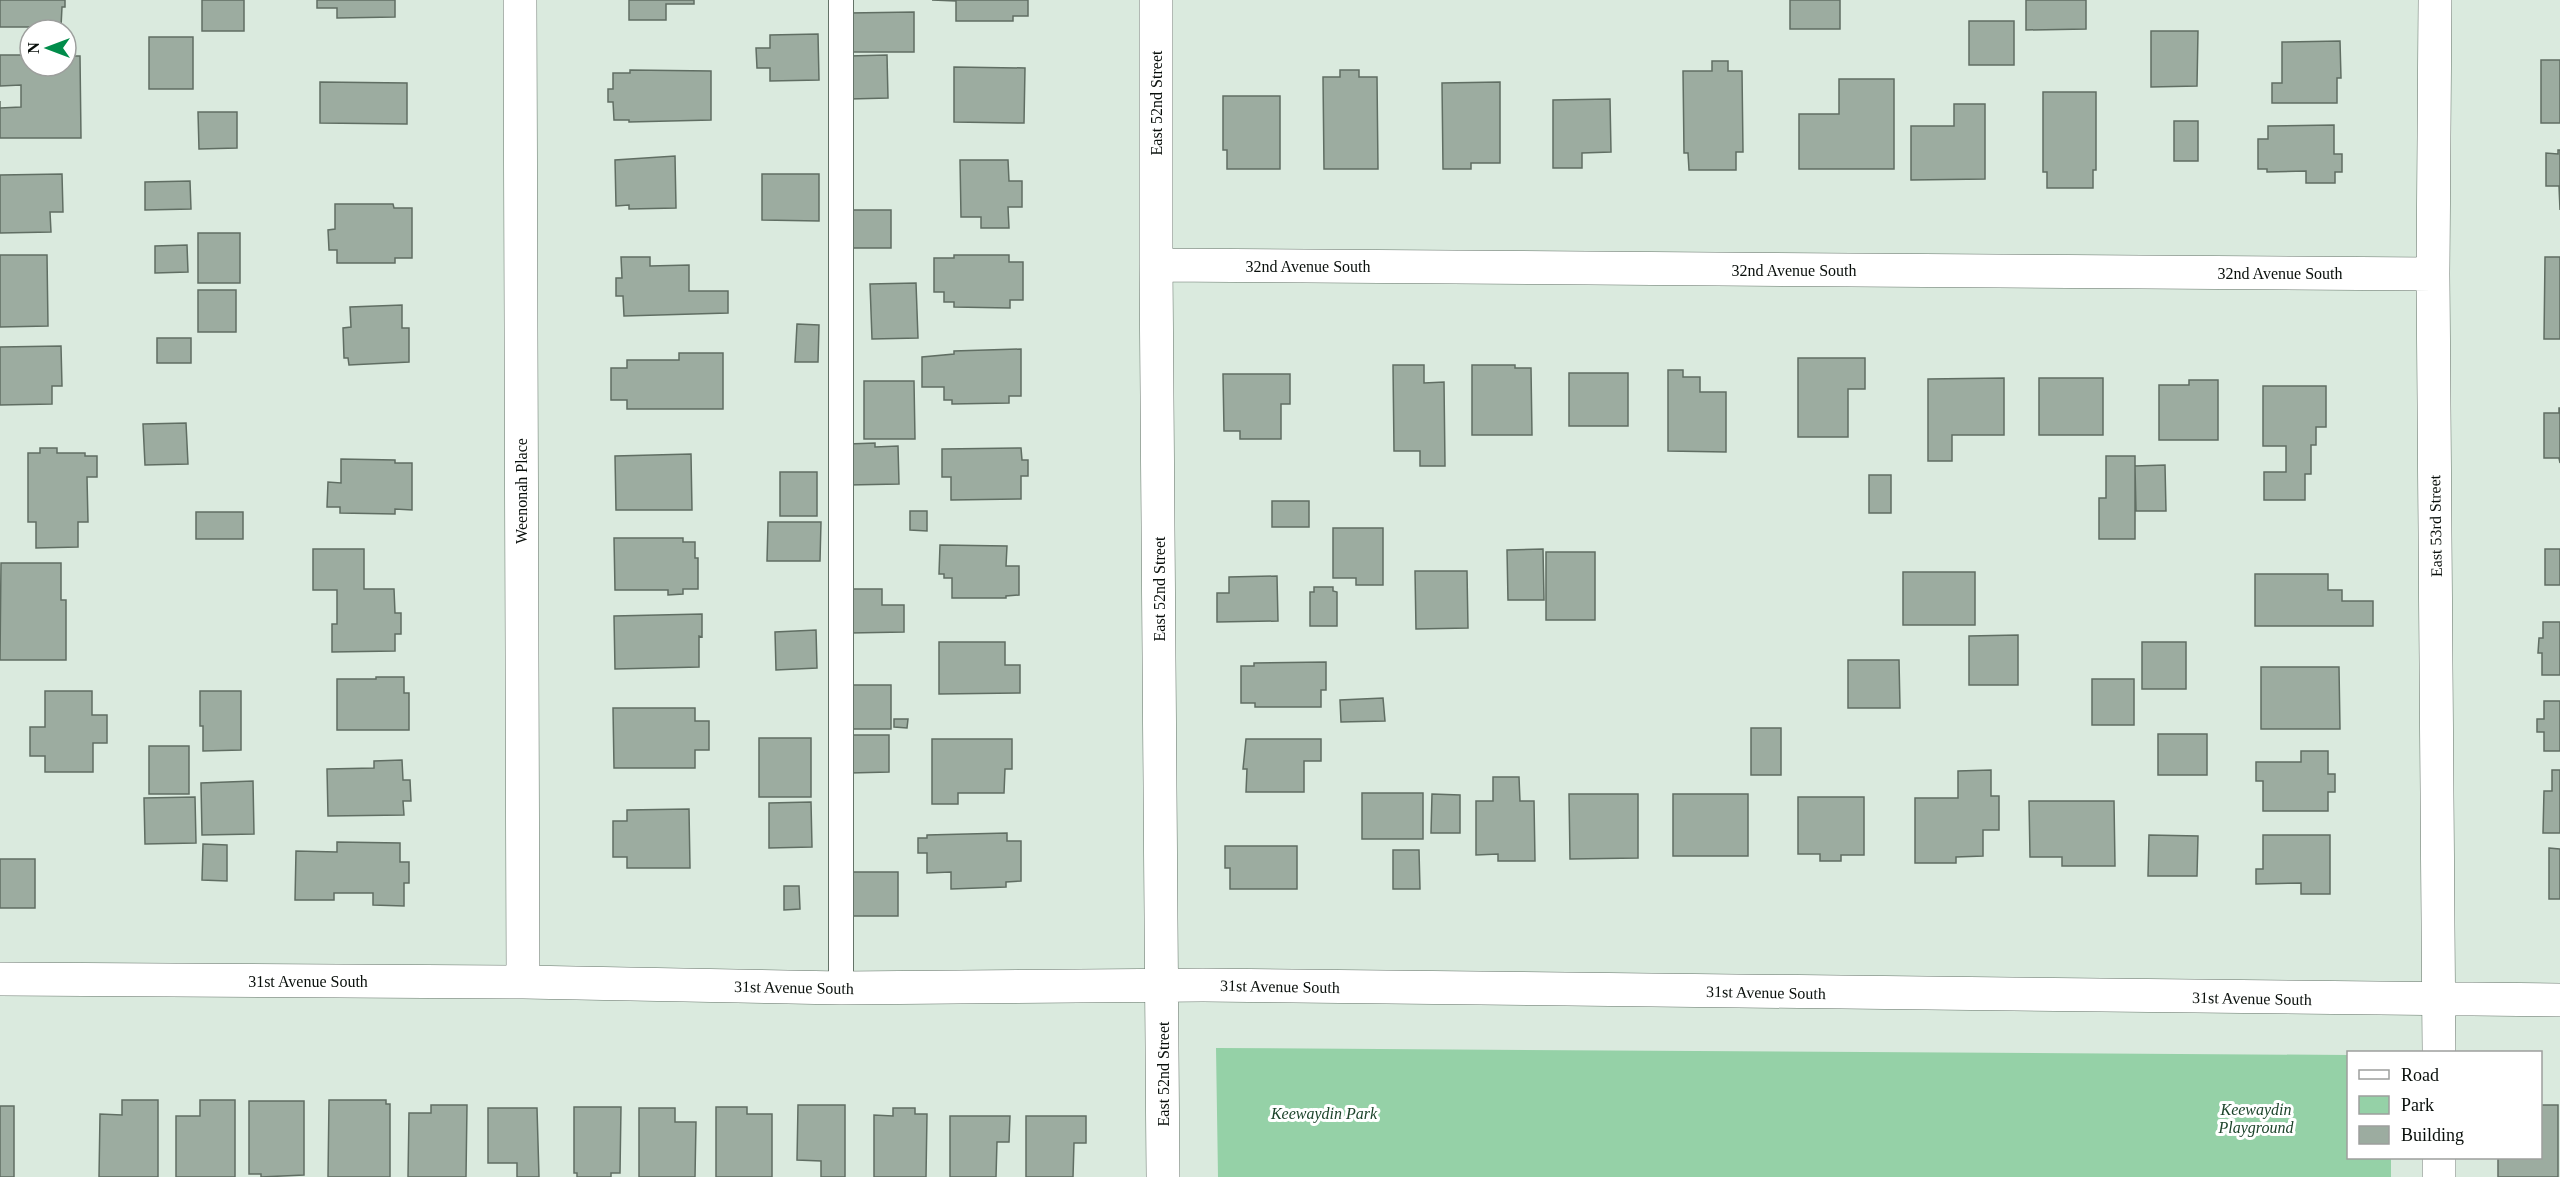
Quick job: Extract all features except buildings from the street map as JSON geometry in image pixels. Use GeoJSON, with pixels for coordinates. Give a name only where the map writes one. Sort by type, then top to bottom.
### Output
{"type":"FeatureCollection","features":[{"type":"Feature","properties":{"kind":"street","name":"Weenonah Place"},"geometry":{"type":"LineString","coordinates":[[520,0],[523,982]]}},
{"type":"Feature","properties":{"kind":"street","name":"East 52nd Street"},"geometry":{"type":"LineString","coordinates":[[1156,0],[1163,1177]]}},
{"type":"Feature","properties":{"kind":"street","name":"East 53rd Street"},"geometry":{"type":"LineString","coordinates":[[2435,0],[2433,274],[2439,1051]]}},
{"type":"Feature","properties":{"kind":"street","name":"32nd Avenue South"},"geometry":{"type":"LineString","coordinates":[[1156,265],[2433,274]]}},
{"type":"Feature","properties":{"kind":"street","name":"31st Avenue South"},"geometry":{"type":"LineString","coordinates":[[0,979],[523,982],[841,988],[1162,986],[2560,1000]]}},
{"type":"Feature","properties":{"kind":"street"},"geometry":{"type":"LineString","coordinates":[[2439,1159],[2439,1177]]}},
{"type":"Feature","properties":{"kind":"lane"},"geometry":{"type":"LineString","coordinates":[[841,0],[841,988]]}},
{"type":"Feature","properties":{"kind":"green space","name":"Keewaydin Park"},"geometry":{"type":"Polygon","coordinates":[[[1216,1048],[2347,1055],[2347,1159],[2391,1159],[2391,1177],[1218,1177],[1216,1048]]]}},
{"type":"Feature","properties":{"kind":"park label","name":"Keewaydin Playground"},"geometry":{"type":"Point","coordinates":[2256,1118]}}]}
